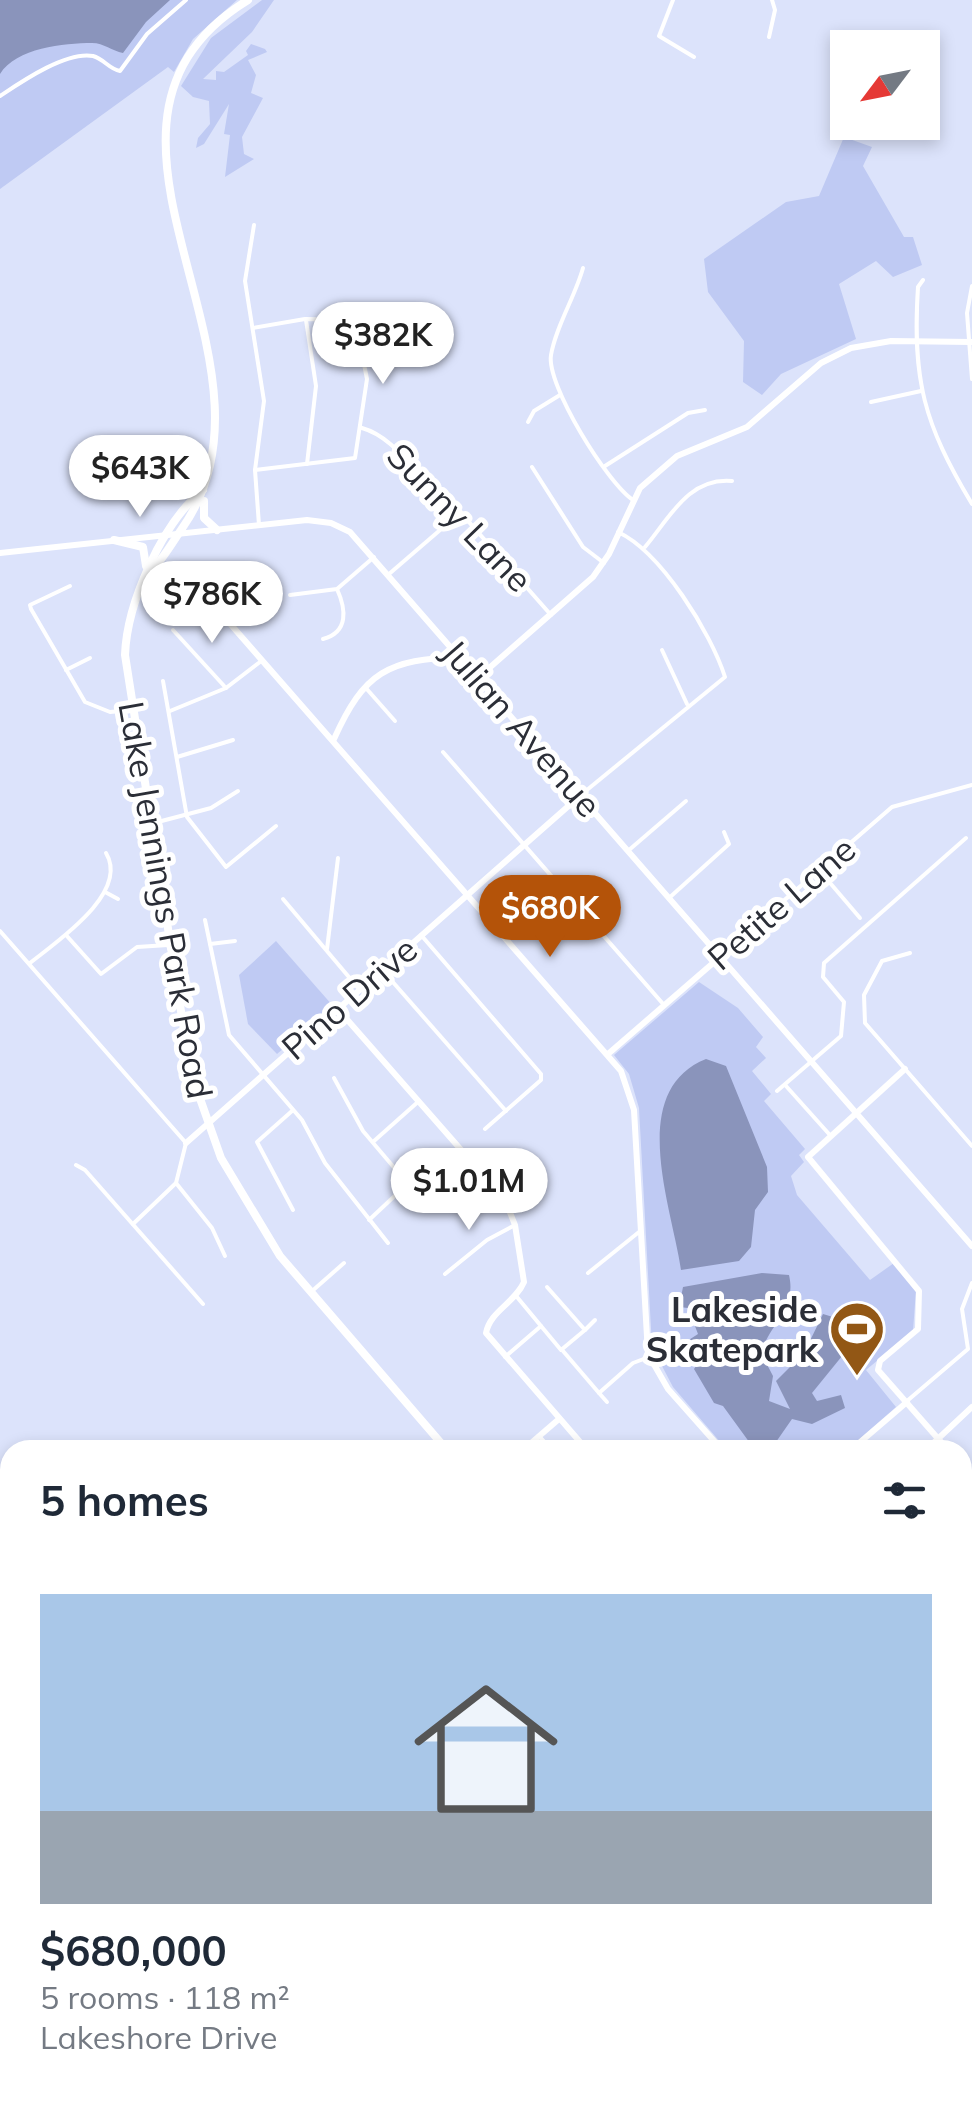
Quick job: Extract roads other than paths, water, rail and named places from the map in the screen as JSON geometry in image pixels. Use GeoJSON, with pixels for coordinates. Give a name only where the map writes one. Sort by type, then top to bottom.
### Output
{"type":"FeatureCollection","features":[{"type":"Feature","properties":{"kind":"main road","name":"Lake Jennings Park Road"},"geometry":{"type":"LineString","coordinates":[[248,0],[222,18],[195,47],[172,93],[164,135],[167,178],[218,406],[216,449],[203,490],[146,575],[128,617],[125,665],[190,1058],[206,1121],[225,1166],[269,1242],[438,1440]]}},
{"type":"Feature","properties":{"kind":"main road"},"geometry":{"type":"LineString","coordinates":[[203,490],[204,518],[217,530]]}},
{"type":"Feature","properties":{"kind":"main road"},"geometry":{"type":"LineString","coordinates":[[114,540],[144,546],[146,575]]}},
{"type":"Feature","properties":{"kind":"street"},"geometry":{"type":"LineString","coordinates":[[0,96],[25,77],[82,56],[95,56],[120,71],[148,34],[186,0]]}},
{"type":"Feature","properties":{"kind":"street"},"geometry":{"type":"LineString","coordinates":[[673,0],[660,36],[694,57]]}},
{"type":"Feature","properties":{"kind":"street"},"geometry":{"type":"LineString","coordinates":[[769,37],[775,10],[772,0]]}},
{"type":"Feature","properties":{"kind":"street"},"geometry":{"type":"LineString","coordinates":[[254,225],[245,280],[264,406],[255,470],[259,525]]}},
{"type":"Feature","properties":{"kind":"street"},"geometry":{"type":"LineString","coordinates":[[583,268],[551,355],[552,378],[616,486],[633,500]]}},
{"type":"Feature","properties":{"kind":"street"},"geometry":{"type":"LineString","coordinates":[[923,280],[918,287],[915,341],[921,391],[937,441],[970,494],[972,504]]}},
{"type":"Feature","properties":{"kind":"street"},"geometry":{"type":"LineString","coordinates":[[972,286],[972,379]]}},
{"type":"Feature","properties":{"kind":"street"},"geometry":{"type":"LineString","coordinates":[[252,328],[305,319],[356,321],[367,376],[356,457],[255,470]]}},
{"type":"Feature","properties":{"kind":"street"},"geometry":{"type":"LineString","coordinates":[[305,319],[316,386],[307,464]]}},
{"type":"Feature","properties":{"kind":"street"},"geometry":{"type":"LineString","coordinates":[[479,677],[604,563],[633,500],[658,470],[676,456],[747,427],[822,364],[843,352],[871,343],[970,342]]}},
{"type":"Feature","properties":{"kind":"street"},"geometry":{"type":"LineString","coordinates":[[872,402],[921,391]]}},
{"type":"Feature","properties":{"kind":"street"},"geometry":{"type":"LineString","coordinates":[[528,422],[560,394]]}},
{"type":"Feature","properties":{"kind":"street"},"geometry":{"type":"LineString","coordinates":[[605,466],[688,413],[706,410]]}},
{"type":"Feature","properties":{"kind":"street","name":"Sunny Lane"},"geometry":{"type":"LineString","coordinates":[[362,428],[382,436],[434,495],[461,512],[551,615]]}},
{"type":"Feature","properties":{"kind":"street"},"geometry":{"type":"LineString","coordinates":[[532,467],[583,548],[604,563]]}},
{"type":"Feature","properties":{"kind":"street"},"geometry":{"type":"LineString","coordinates":[[645,547],[672,507],[687,494],[723,480],[732,481]]}},
{"type":"Feature","properties":{"kind":"street"},"geometry":{"type":"LineString","coordinates":[[389,574],[461,512]]}},
{"type":"Feature","properties":{"kind":"street","name":"Julian Avenue"},"geometry":{"type":"LineString","coordinates":[[0,552],[314,520],[353,534],[972,1246]]}},
{"type":"Feature","properties":{"kind":"street","name":"Pino Drive"},"geometry":{"type":"LineString","coordinates":[[176,1183],[186,1143],[206,1121],[687,704],[723,682],[725,673],[690,610],[645,547],[618,532]]}},
{"type":"Feature","properties":{"kind":"street"},"geometry":{"type":"LineString","coordinates":[[290,595],[337,589],[374,557]]}},
{"type":"Feature","properties":{"kind":"street"},"geometry":{"type":"LineString","coordinates":[[184,571],[608,1054],[625,1079],[634,1110],[644,1335],[649,1357],[668,1389],[713,1440]]}},
{"type":"Feature","properties":{"kind":"street"},"geometry":{"type":"LineString","coordinates":[[70,586],[30,605],[85,702],[95,708],[132,710]]}},
{"type":"Feature","properties":{"kind":"street"},"geometry":{"type":"LineString","coordinates":[[323,638],[331,636],[342,624],[345,606],[337,589]]}},
{"type":"Feature","properties":{"kind":"street"},"geometry":{"type":"LineString","coordinates":[[174,630],[226,688]]}},
{"type":"Feature","properties":{"kind":"street"},"geometry":{"type":"LineString","coordinates":[[662,650],[687,704]]}},
{"type":"Feature","properties":{"kind":"street"},"geometry":{"type":"LineString","coordinates":[[334,739],[364,686],[400,663],[462,657]]}},
{"type":"Feature","properties":{"kind":"street"},"geometry":{"type":"LineString","coordinates":[[66,670],[90,658]]}},
{"type":"Feature","properties":{"kind":"street"},"geometry":{"type":"LineString","coordinates":[[170,711],[226,688],[264,659]]}},
{"type":"Feature","properties":{"kind":"street"},"geometry":{"type":"LineString","coordinates":[[163,682],[187,817],[226,867],[276,826]]}},
{"type":"Feature","properties":{"kind":"street"},"geometry":{"type":"LineString","coordinates":[[364,686],[395,720]]}},
{"type":"Feature","properties":{"kind":"street"},"geometry":{"type":"LineString","coordinates":[[177,757],[233,740]]}},
{"type":"Feature","properties":{"kind":"street"},"geometry":{"type":"LineString","coordinates":[[443,752],[664,1004]]}},
{"type":"Feature","properties":{"kind":"street","name":"Petite Lane"},"geometry":{"type":"LineString","coordinates":[[608,1054],[900,802],[928,800],[972,785]]}},
{"type":"Feature","properties":{"kind":"street"},"geometry":{"type":"LineString","coordinates":[[150,824],[187,817],[238,791]]}},
{"type":"Feature","properties":{"kind":"street"},"geometry":{"type":"LineString","coordinates":[[628,851],[686,801]]}},
{"type":"Feature","properties":{"kind":"street"},"geometry":{"type":"LineString","coordinates":[[669,898],[729,844],[724,832]]}},
{"type":"Feature","properties":{"kind":"street"},"geometry":{"type":"LineString","coordinates":[[778,1091],[811,1060],[837,1043],[845,1012],[840,997],[821,972],[824,963],[966,838]]}},
{"type":"Feature","properties":{"kind":"street"},"geometry":{"type":"LineString","coordinates":[[30,963],[90,913],[104,892],[112,867],[106,853]]}},
{"type":"Feature","properties":{"kind":"street"},"geometry":{"type":"LineString","coordinates":[[327,949],[338,858]]}},
{"type":"Feature","properties":{"kind":"street"},"geometry":{"type":"LineString","coordinates":[[819,870],[860,918]]}},
{"type":"Feature","properties":{"kind":"street"},"geometry":{"type":"LineString","coordinates":[[104,892],[118,899]]}},
{"type":"Feature","properties":{"kind":"street"},"geometry":{"type":"LineString","coordinates":[[282,899],[359,990]]}},
{"type":"Feature","properties":{"kind":"street"},"geometry":{"type":"LineString","coordinates":[[206,920],[231,1044],[293,1110],[388,1242]]}},
{"type":"Feature","properties":{"kind":"street"},"geometry":{"type":"LineString","coordinates":[[0,931],[186,1143]]}},
{"type":"Feature","properties":{"kind":"street"},"geometry":{"type":"LineString","coordinates":[[66,935],[102,974],[144,944],[170,945]]}},
{"type":"Feature","properties":{"kind":"street"},"geometry":{"type":"LineString","coordinates":[[421,935],[541,1077],[485,1129]]}},
{"type":"Feature","properties":{"kind":"street"},"geometry":{"type":"LineString","coordinates":[[210,944],[235,940]]}},
{"type":"Feature","properties":{"kind":"street"},"geometry":{"type":"LineString","coordinates":[[910,953],[882,961],[867,986],[865,1023],[972,1146]]}},
{"type":"Feature","properties":{"kind":"street"},"geometry":{"type":"LineString","coordinates":[[382,970],[506,1112]]}},
{"type":"Feature","properties":{"kind":"street"},"geometry":{"type":"LineString","coordinates":[[338,1008],[504,1198],[515,1225],[524,1282],[486,1328],[506,1358],[578,1440]]}},
{"type":"Feature","properties":{"kind":"street"},"geometry":{"type":"LineString","coordinates":[[897,1410],[880,1361],[912,1337],[921,1322],[921,1298],[914,1282],[808,1157],[905,1068]]}},
{"type":"Feature","properties":{"kind":"street"},"geometry":{"type":"LineString","coordinates":[[334,1078],[372,1142],[408,1184]]}},
{"type":"Feature","properties":{"kind":"street"},"geometry":{"type":"LineString","coordinates":[[784,1084],[829,1134]]}},
{"type":"Feature","properties":{"kind":"street"},"geometry":{"type":"LineString","coordinates":[[372,1142],[419,1102]]}},
{"type":"Feature","properties":{"kind":"street"},"geometry":{"type":"LineString","coordinates":[[293,1110],[257,1142],[293,1210]]}},
{"type":"Feature","properties":{"kind":"street"},"geometry":{"type":"LineString","coordinates":[[76,1165],[85,1170],[203,1304]]}},
{"type":"Feature","properties":{"kind":"street"},"geometry":{"type":"LineString","coordinates":[[369,1220],[417,1176]]}},
{"type":"Feature","properties":{"kind":"street"},"geometry":{"type":"LineString","coordinates":[[133,1224],[176,1183],[212,1228],[225,1256]]}},
{"type":"Feature","properties":{"kind":"street"},"geometry":{"type":"LineString","coordinates":[[445,1274],[487,1240],[515,1225]]}},
{"type":"Feature","properties":{"kind":"street"},"geometry":{"type":"LineString","coordinates":[[588,1273],[639,1232]]}},
{"type":"Feature","properties":{"kind":"street"},"geometry":{"type":"LineString","coordinates":[[310,1292],[344,1263]]}},
{"type":"Feature","properties":{"kind":"street"},"geometry":{"type":"LineString","coordinates":[[862,1440],[968,1349],[962,1308],[972,1283]]}},
{"type":"Feature","properties":{"kind":"street"},"geometry":{"type":"LineString","coordinates":[[547,1288],[585,1330]]}},
{"type":"Feature","properties":{"kind":"street"},"geometry":{"type":"LineString","coordinates":[[516,1296],[607,1402]]}},
{"type":"Feature","properties":{"kind":"street"},"geometry":{"type":"LineString","coordinates":[[561,1350],[595,1320]]}},
{"type":"Feature","properties":{"kind":"street"},"geometry":{"type":"LineString","coordinates":[[506,1358],[541,1326]]}},
{"type":"Feature","properties":{"kind":"street"},"geometry":{"type":"LineString","coordinates":[[599,1393],[633,1363],[649,1357]]}},
{"type":"Feature","properties":{"kind":"street"},"geometry":{"type":"LineString","coordinates":[[883,1376],[939,1439],[972,1406]]}},
{"type":"Feature","properties":{"kind":"street"},"geometry":{"type":"LineString","coordinates":[[534,1440],[559,1419]]}},
{"type":"Feature","properties":{"kind":"street"},"geometry":{"type":"LineString","coordinates":[[539,1436],[543,1440]]}},
{"type":"Feature","properties":{"kind":"place","name":"Lakeside Skatepark"},"geometry":{"type":"Point","coordinates":[857,1378]}}]}
